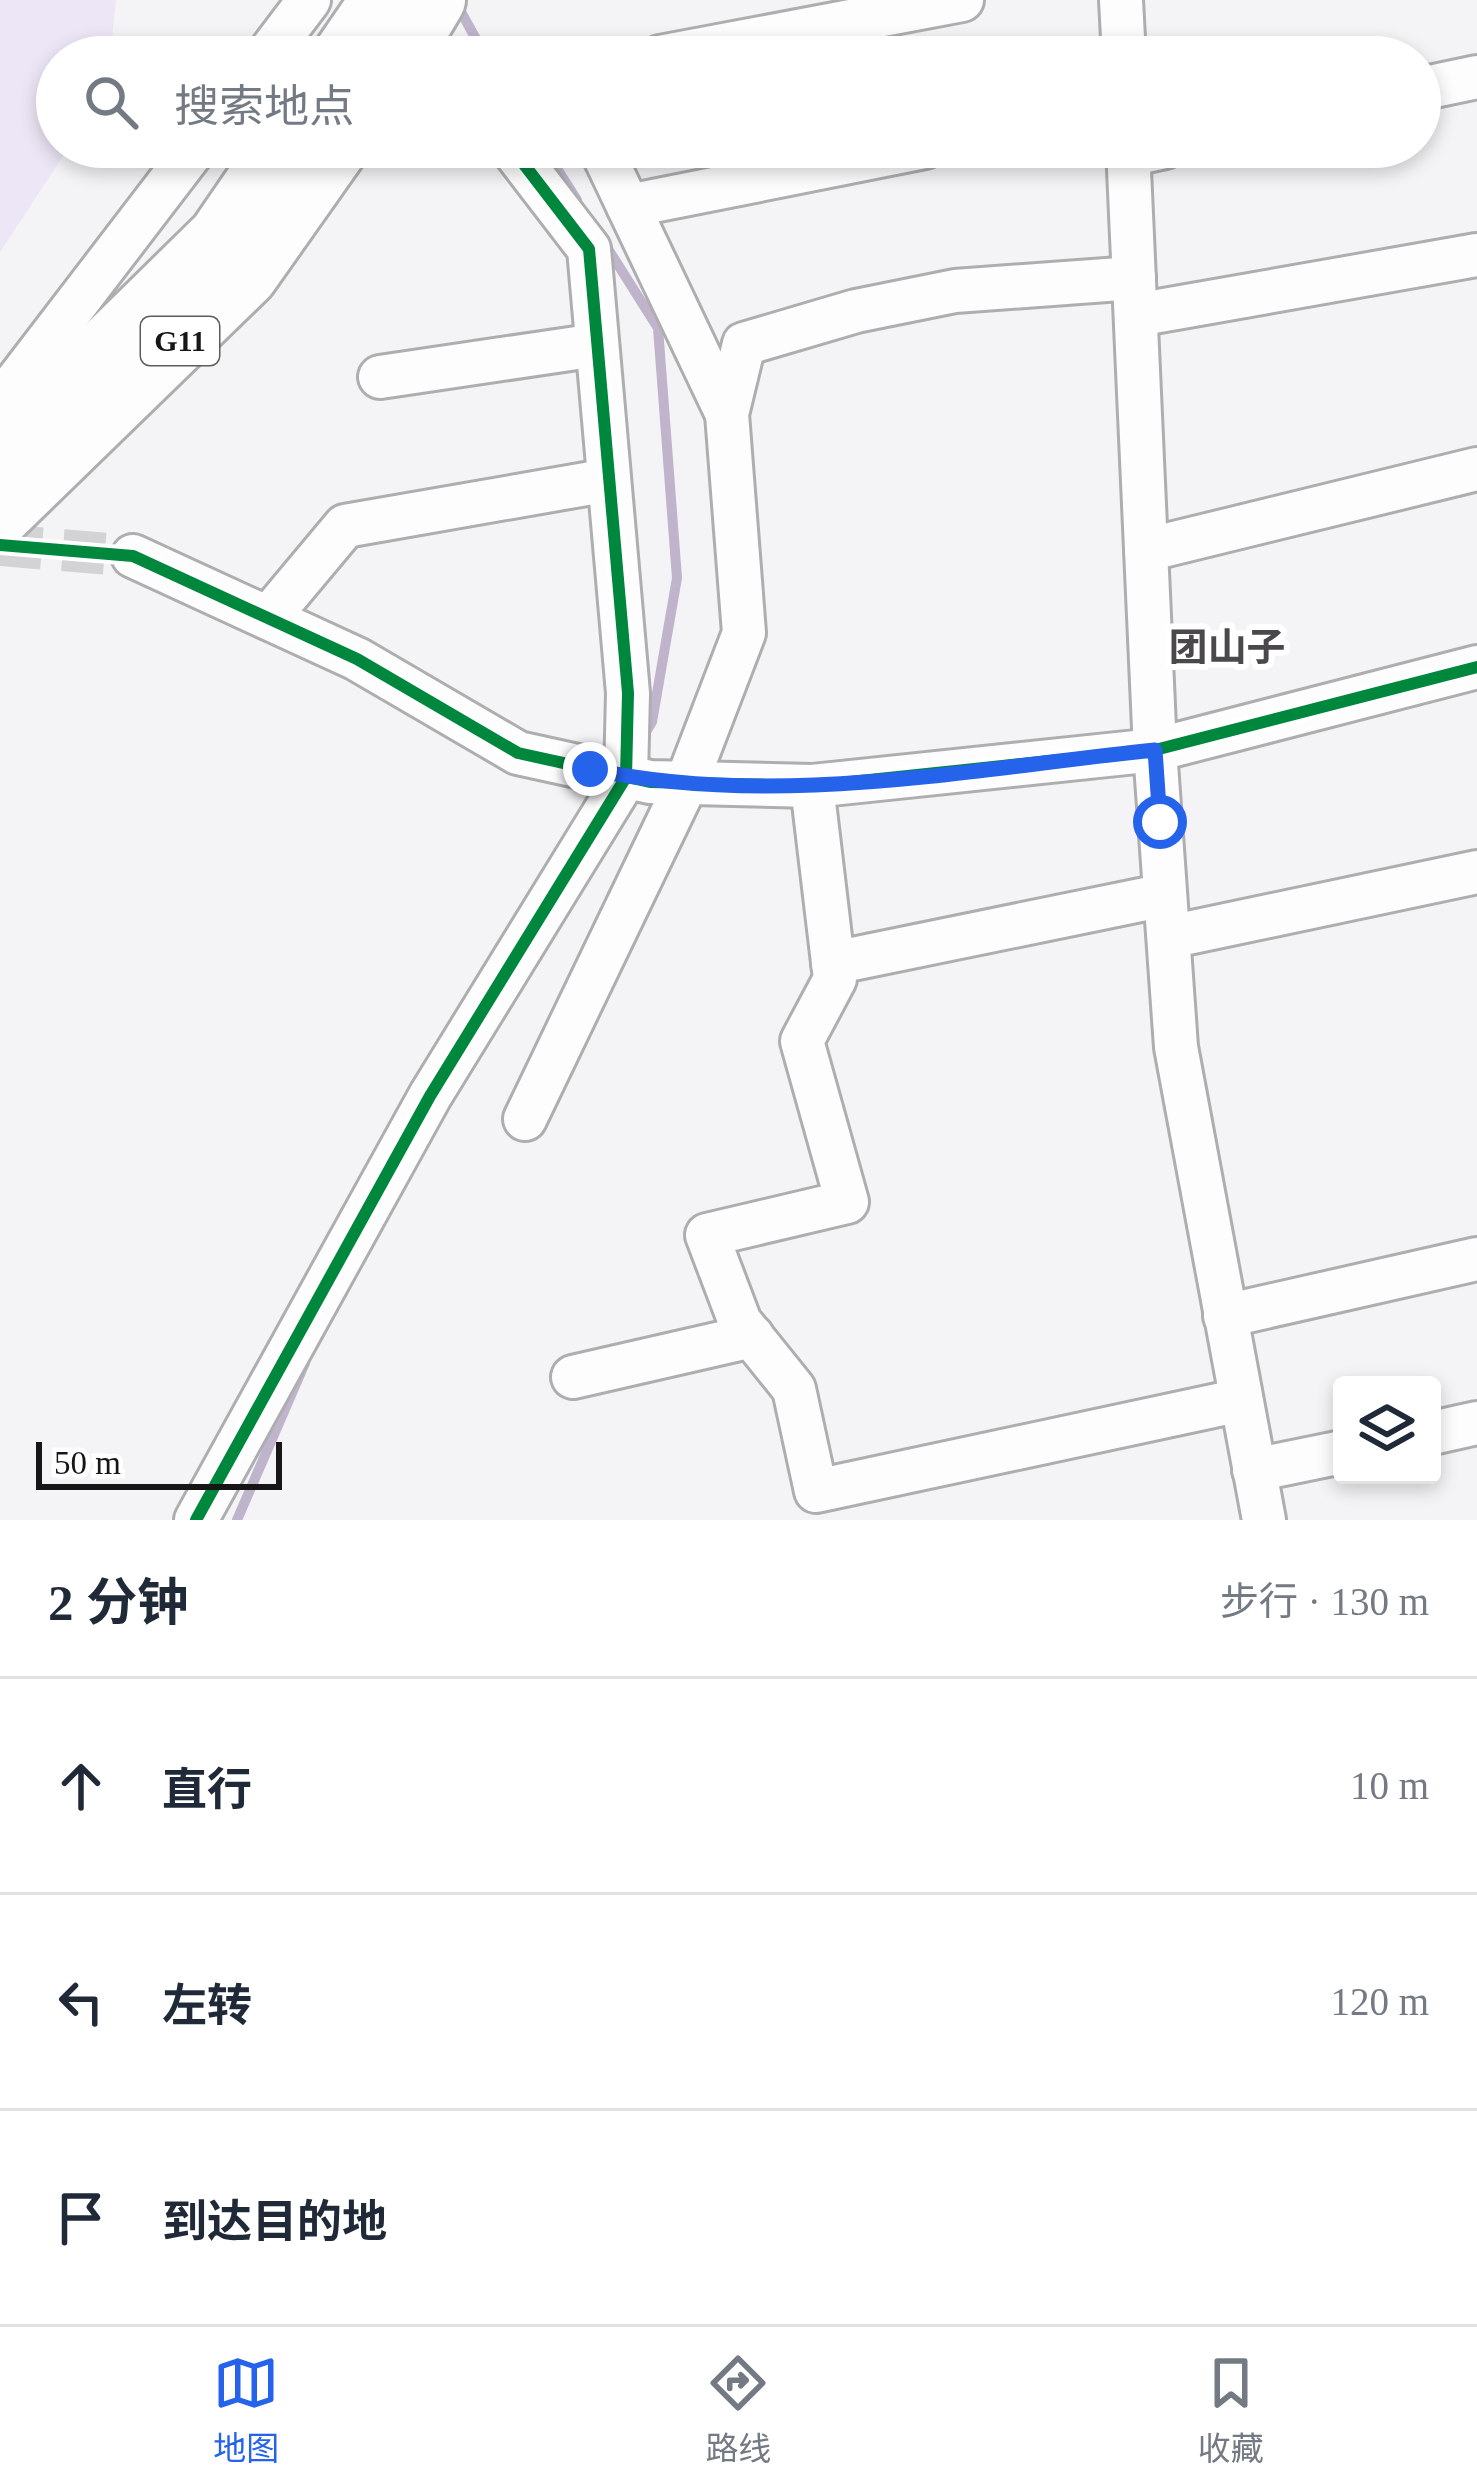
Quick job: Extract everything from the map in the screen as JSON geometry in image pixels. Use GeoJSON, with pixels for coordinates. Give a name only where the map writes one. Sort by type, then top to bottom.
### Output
{"type":"FeatureCollection","features":[{"type":"Feature","properties":{"kind":"highway"},"geometry":{"type":"LineString","coordinates":[[370,36],[417,1]]}},
{"type":"Feature","properties":{"kind":"highway"},"geometry":{"type":"LineString","coordinates":[[407,36],[417,1]]}},
{"type":"Feature","properties":{"kind":"highway","name":"G11"},"geometry":{"type":"LineString","coordinates":[[0,451],[219,236],[266,168]]}},
{"type":"Feature","properties":{"kind":"highway","name":"G11"},"geometry":{"type":"LineString","coordinates":[[0,516],[248,276],[323,168]]}},
{"type":"Feature","properties":{"kind":"street"},"geometry":{"type":"LineString","coordinates":[[282,36],[309,0]]}},
{"type":"Feature","properties":{"kind":"street"},"geometry":{"type":"LineString","coordinates":[[771,36],[962,0]]}},
{"type":"Feature","properties":{"kind":"street"},"geometry":{"type":"LineString","coordinates":[[1121,0],[1123,36]]}},
{"type":"Feature","properties":{"kind":"street"},"geometry":{"type":"LineString","coordinates":[[1441,84],[1477,76]]}},
{"type":"Feature","properties":{"kind":"street"},"geometry":{"type":"LineString","coordinates":[[0,403],[180,168]]}},
{"type":"Feature","properties":{"kind":"street"},"geometry":{"type":"LineString","coordinates":[[196,1520],[430,1096],[626,777],[628,693],[589,250],[527,168]]}},
{"type":"Feature","properties":{"kind":"street"},"geometry":{"type":"LineString","coordinates":[[610,168],[728,414]]}},
{"type":"Feature","properties":{"kind":"street"},"geometry":{"type":"LineString","coordinates":[[628,206],[819,168]]}},
{"type":"Feature","properties":{"kind":"street"},"geometry":{"type":"LineString","coordinates":[[1140,168],[1135,297],[1155,750],[1176,1047],[1264,1520]]}},
{"type":"Feature","properties":{"kind":"street"},"geometry":{"type":"LineString","coordinates":[[525,1119],[686,784],[744,632],[728,414],[744,344],[856,311],[955,290],[1135,297],[1477,255]]}},
{"type":"Feature","properties":{"kind":"street"},"geometry":{"type":"LineString","coordinates":[[380,377],[597,345]]}},
{"type":"Feature","properties":{"kind":"street"},"geometry":{"type":"LineString","coordinates":[[1146,550],[1477,469]]}},
{"type":"Feature","properties":{"kind":"street"},"geometry":{"type":"LineString","coordinates":[[268,618],[345,526],[609,480]]}},
{"type":"Feature","properties":{"kind":"street"},"geometry":{"type":"LineString","coordinates":[[133,556],[356,659],[518,754],[626,777],[686,784],[812,786],[1155,750],[1477,667]]}},
{"type":"Feature","properties":{"kind":"street"},"geometry":{"type":"LineString","coordinates":[[812,786],[835,979],[802,1041],[847,1202],[707,1234],[740,1322],[794,1389],[817,1491],[1240,1400]]}},
{"type":"Feature","properties":{"kind":"street"},"geometry":{"type":"LineString","coordinates":[[833,963],[1477,872]]}},
{"type":"Feature","properties":{"kind":"street"},"geometry":{"type":"LineString","coordinates":[[1225,1316],[1477,1259]]}},
{"type":"Feature","properties":{"kind":"street"},"geometry":{"type":"LineString","coordinates":[[573,1377],[752,1336]]}},
{"type":"Feature","properties":{"kind":"street"},"geometry":{"type":"LineString","coordinates":[[1441,1431],[1477,1423]]}},
{"type":"Feature","properties":{"kind":"street"},"geometry":{"type":"LineString","coordinates":[[1255,1470],[1333,1454]]}},
{"type":"Feature","properties":{"kind":"shaded area"},"geometry":{"type":"Polygon","coordinates":[[[0,0],[116,0],[112,36],[36,36],[36,168],[55,168],[0,252],[0,0]]]}},
{"type":"Feature","properties":{"kind":"waterway"},"geometry":{"type":"LineString","coordinates":[[456,3],[474,36]]}},
{"type":"Feature","properties":{"kind":"waterway"},"geometry":{"type":"LineString","coordinates":[[556,168],[577,200]]}},
{"type":"Feature","properties":{"kind":"waterway"},"geometry":{"type":"LineString","coordinates":[[603,241],[658,328],[677,578],[652,722],[641,740]]}},
{"type":"Feature","properties":{"kind":"waterway"},"geometry":{"type":"LineString","coordinates":[[237,1520],[305,1363]]}},
{"type":"Feature","properties":{"kind":"tunnel"},"geometry":{"type":"LineString","coordinates":[[0,545],[133,556]]}},
{"type":"Feature","properties":{"kind":"cycle path"},"geometry":{"type":"LineString","coordinates":[[196,1520],[430,1096],[626,777],[628,693],[589,249],[527,168]]}},
{"type":"Feature","properties":{"kind":"cycle path"},"geometry":{"type":"LineString","coordinates":[[0,545],[133,556],[357,659],[518,753],[650,782],[812,786],[1155,750],[1477,667]]}},
{"type":"Feature","properties":{"kind":"district","name":"团山子"},"geometry":{"type":"Point","coordinates":[1227,647]}},
{"type":"Feature","properties":{"kind":"route"},"geometry":{"type":"LineString","coordinates":[[590,769],[650,782],[812,786],[1155,750],[1160,822]]}}]}
